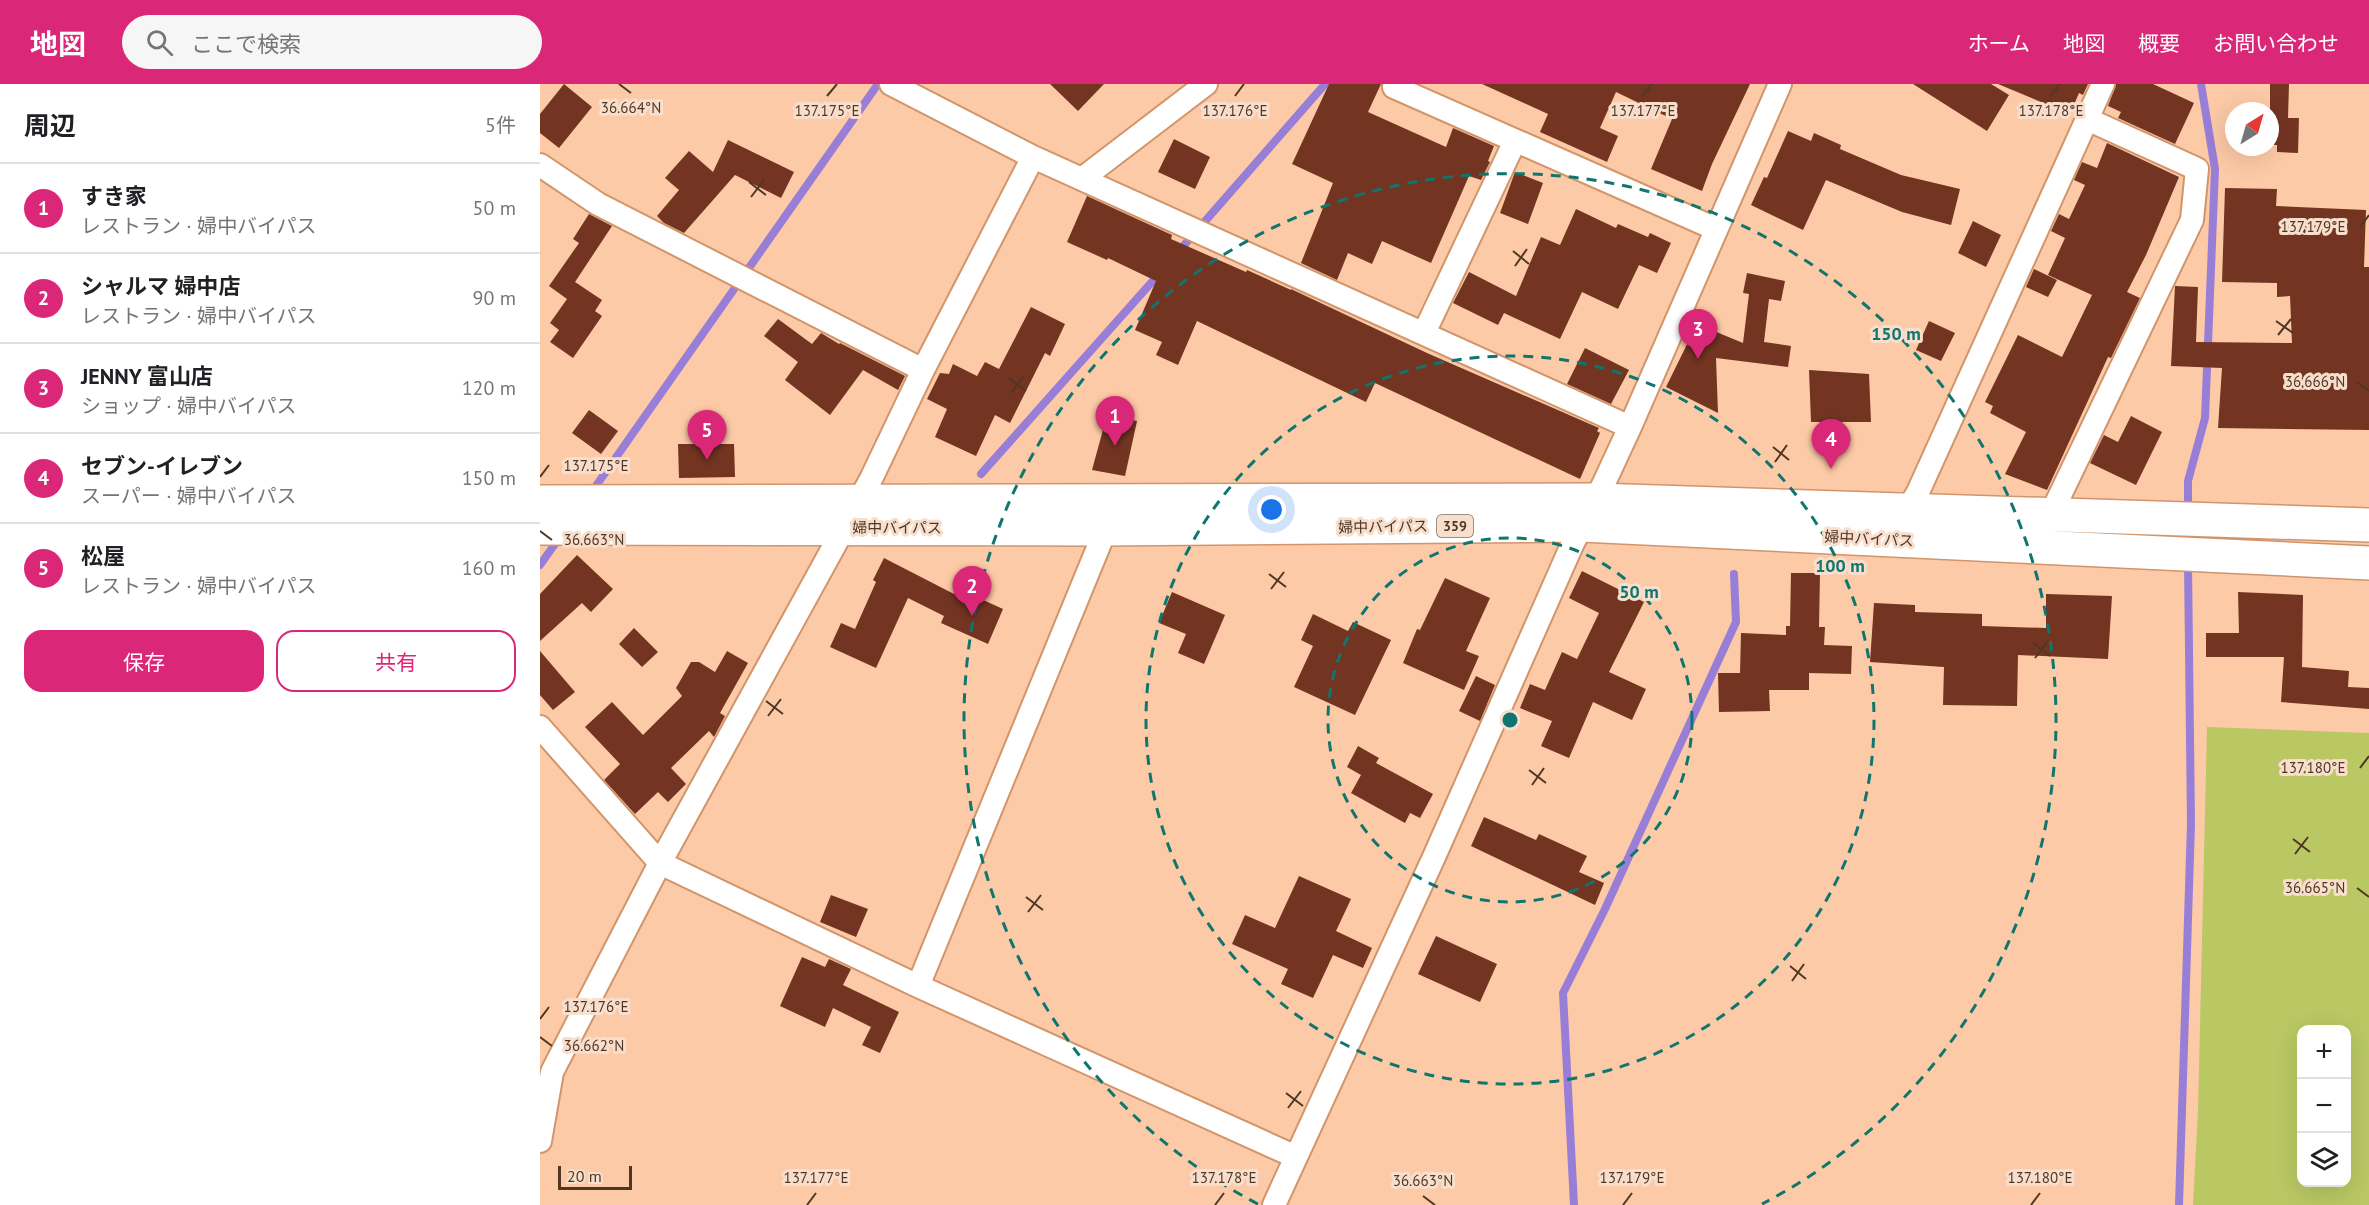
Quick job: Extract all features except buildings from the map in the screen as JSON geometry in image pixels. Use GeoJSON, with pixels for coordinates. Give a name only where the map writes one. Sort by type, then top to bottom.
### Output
{"type":"FeatureCollection","features":[{"type":"Feature","properties":{"kind":"highway","name":"婦中バイパス"},"geometry":{"type":"LineString","coordinates":[[540,502],[850,515],[1103,530],[1589,512],[2369,563]]}},
{"type":"Feature","properties":{"kind":"highway","name":"婦中バイパス"},"geometry":{"type":"LineString","coordinates":[[540,528],[850,515],[1907,511],[2369,525]]}},
{"type":"Feature","properties":{"kind":"street"},"geometry":{"type":"LineString","coordinates":[[891,84],[1033,157],[1630,427]]}},
{"type":"Feature","properties":{"kind":"street"},"geometry":{"type":"LineString","coordinates":[[1083,178],[1206,84]]}},
{"type":"Feature","properties":{"kind":"street"},"geometry":{"type":"LineString","coordinates":[[1274,1205],[1589,512],[1630,427],[1780,84]]}},
{"type":"Feature","properties":{"kind":"street"},"geometry":{"type":"LineString","coordinates":[[1907,511],[2103,84]]}},
{"type":"Feature","properties":{"kind":"street"},"geometry":{"type":"LineString","coordinates":[[1394,87],[1716,229]]}},
{"type":"Feature","properties":{"kind":"street"},"geometry":{"type":"LineString","coordinates":[[2051,514],[2192,220],[2197,169],[2087,119]]}},
{"type":"Feature","properties":{"kind":"street"},"geometry":{"type":"LineString","coordinates":[[1424,333],[1515,141]]}},
{"type":"Feature","properties":{"kind":"street"},"geometry":{"type":"LineString","coordinates":[[540,1141],[552,1071],[660,863],[871,479],[923,370],[1033,157]]}},
{"type":"Feature","properties":{"kind":"street"},"geometry":{"type":"LineString","coordinates":[[540,165],[597,204],[923,370]]}},
{"type":"Feature","properties":{"kind":"street"},"geometry":{"type":"LineString","coordinates":[[918,986],[1100,543],[1103,530]]}},
{"type":"Feature","properties":{"kind":"street"},"geometry":{"type":"LineString","coordinates":[[540,727],[660,863],[918,986],[1296,1157]]}},
{"type":"Feature","properties":{"kind":"green space"},"geometry":{"type":"Polygon","coordinates":[[[2207,727],[2369,733],[2369,1205],[2193,1205],[2198,1111],[2207,727]]]}},
{"type":"Feature","properties":{"kind":"waterway"},"geometry":{"type":"LineString","coordinates":[[591,493],[878,84]]}},
{"type":"Feature","properties":{"kind":"waterway"},"geometry":{"type":"LineString","coordinates":[[1179,251],[1325,84]]}},
{"type":"Feature","properties":{"kind":"waterway"},"geometry":{"type":"LineString","coordinates":[[2188,511],[2188,481],[2205,418],[2215,169],[2201,84]]}},
{"type":"Feature","properties":{"kind":"waterway"},"geometry":{"type":"LineString","coordinates":[[981,474],[1159,274]]}},
{"type":"Feature","properties":{"kind":"waterway"},"geometry":{"type":"LineString","coordinates":[[540,565],[560,537]]}},
{"type":"Feature","properties":{"kind":"waterway"},"geometry":{"type":"LineString","coordinates":[[2179,1205],[2191,824],[2188,562]]}},
{"type":"Feature","properties":{"kind":"waterway"},"geometry":{"type":"LineString","coordinates":[[1574,1205],[1563,993],[1605,909],[1736,622],[1734,574]]}},
{"type":"Feature","properties":{"kind":"place","name":"JENNY 富山店"},"geometry":{"type":"Point","coordinates":[1698,359]}},
{"type":"Feature","properties":{"kind":"place","name":"すき家"},"geometry":{"type":"Point","coordinates":[1115,446]}},
{"type":"Feature","properties":{"kind":"place","name":"松屋"},"geometry":{"type":"Point","coordinates":[707,460]}},
{"type":"Feature","properties":{"kind":"place","name":"セブン-イレブン"},"geometry":{"type":"Point","coordinates":[1831,469]}},
{"type":"Feature","properties":{"kind":"place","name":"シャルマ 婦中店"},"geometry":{"type":"Point","coordinates":[972,616]}}]}
